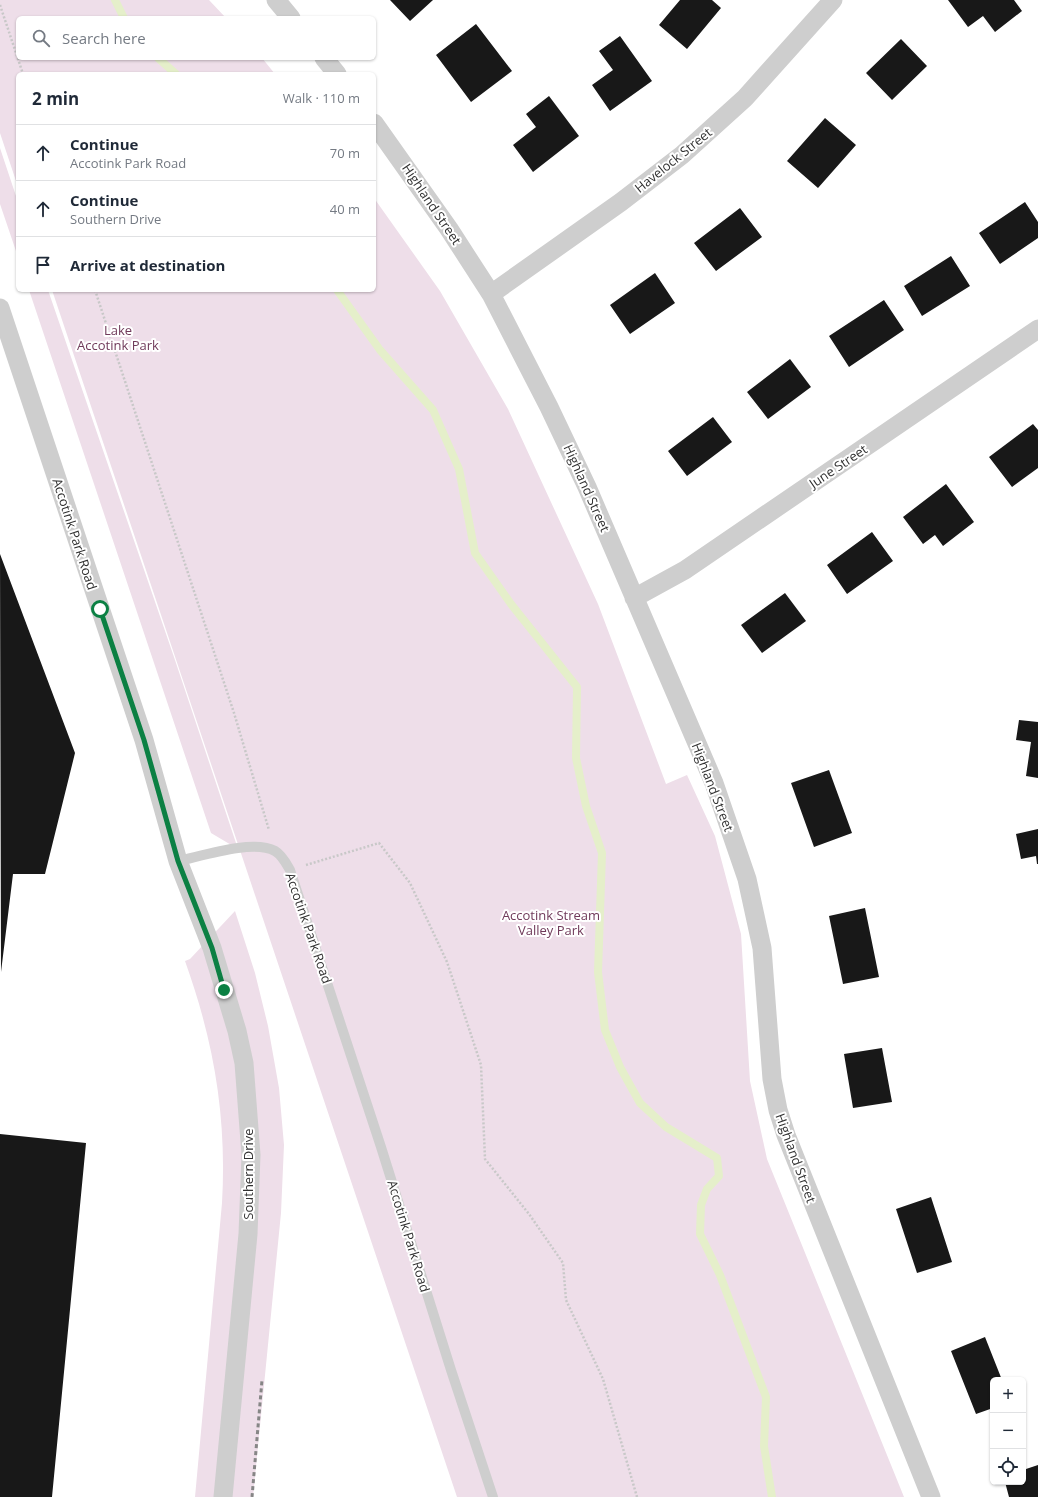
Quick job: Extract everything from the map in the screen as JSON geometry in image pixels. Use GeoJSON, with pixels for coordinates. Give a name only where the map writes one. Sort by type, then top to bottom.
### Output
{"type":"FeatureCollection","features":[{"type":"Feature","properties":{"kind":"street"},"geometry":{"type":"LineString","coordinates":[[276,0],[289,16]]}},
{"type":"Feature","properties":{"kind":"street","name":"Havelock Street"},"geometry":{"type":"LineString","coordinates":[[491,294],[621,202],[682,155],[745,98],[833,0]]}},
{"type":"Feature","properties":{"kind":"street"},"geometry":{"type":"LineString","coordinates":[[326,60],[335,72]]}},
{"type":"Feature","properties":{"kind":"street","name":"Highland Street"},"geometry":{"type":"LineString","coordinates":[[376,126],[449,229],[491,294],[549,407],[587,487],[714,783],[747,879],[762,948],[772,1079],[778,1110],[786,1136],[930,1497]]}},
{"type":"Feature","properties":{"kind":"street","name":"Accotink Park Road"},"geometry":{"type":"LineString","coordinates":[[0,308],[144,740],[178,861]]}},
{"type":"Feature","properties":{"kind":"street","name":"June Street"},"geometry":{"type":"LineString","coordinates":[[634,598],[685,570],[1038,329]]}},
{"type":"Feature","properties":{"kind":"street","name":"Southern Drive"},"geometry":{"type":"LineString","coordinates":[[178,861],[212,948],[237,1031],[245,1070],[251,1155],[248,1234],[223,1497]]}},
{"type":"Feature","properties":{"kind":"lane"},"geometry":{"type":"LineString","coordinates":[[178,861],[249,846],[264,846],[275,851]]}},
{"type":"Feature","properties":{"kind":"lane","name":"Accotink Park Road"},"geometry":{"type":"LineString","coordinates":[[275,851],[284,858],[290,870],[381,1147],[451,1370],[493,1497]]}},
{"type":"Feature","properties":{"kind":"path"},"geometry":{"type":"LineString","coordinates":[[0,5],[16,53]]}},
{"type":"Feature","properties":{"kind":"path"},"geometry":{"type":"LineString","coordinates":[[18,60],[22,72]]}},
{"type":"Feature","properties":{"kind":"path"},"geometry":{"type":"LineString","coordinates":[[96,292],[234,713],[275,851]]}},
{"type":"Feature","properties":{"kind":"path"},"geometry":{"type":"LineString","coordinates":[[290,870],[379,843],[410,884],[447,962],[481,1065],[484,1159],[529,1214],[563,1264],[566,1300],[603,1379],[637,1497]]}},
{"type":"Feature","properties":{"kind":"green space"},"geometry":{"type":"Polygon","coordinates":[[[0,0],[209,0],[224,16],[16,16],[16,60],[264,60],[273,72],[16,72],[16,181],[0,133],[0,0]]]}},
{"type":"Feature","properties":{"kind":"green space"},"geometry":{"type":"Polygon","coordinates":[[[0,148],[16,196],[16,251],[0,204],[0,148]]]}},
{"type":"Feature","properties":{"kind":"green space","name":"Accotink Stream Valley Park"},"geometry":{"type":"Polygon","coordinates":[[[376,201],[440,291],[508,409],[598,604],[666,784],[687,775],[715,836],[741,934],[750,1081],[767,1159],[904,1497],[457,1497],[53,292],[376,292],[376,201]]]}},
{"type":"Feature","properties":{"kind":"green space"},"geometry":{"type":"Polygon","coordinates":[[[30,292],[49,292],[238,849],[211,833],[30,292]]]}},
{"type":"Feature","properties":{"kind":"green space"},"geometry":{"type":"Polygon","coordinates":[[[235,911],[255,973],[268,1026],[279,1088],[284,1145],[281,1213],[253,1497],[195,1497],[222,1203],[223,1171],[220,1110],[211,1050],[204,1021],[185,961],[190,959],[235,911]]]}},
{"type":"Feature","properties":{"kind":"building"},"geometry":{"type":"Polygon","coordinates":[[[390,0],[433,0],[410,21],[390,0]]]}},
{"type":"Feature","properties":{"kind":"building"},"geometry":{"type":"Polygon","coordinates":[[[680,0],[712,0],[721,8],[687,49],[659,25],[680,0]]]}},
{"type":"Feature","properties":{"kind":"building"},"geometry":{"type":"Polygon","coordinates":[[[948,0],[1014,0],[1022,11],[995,32],[983,16],[968,27],[948,0]]]}},
{"type":"Feature","properties":{"kind":"building"},"geometry":{"type":"Polygon","coordinates":[[[476,24],[512,71],[471,102],[436,55],[476,24]]]}},
{"type":"Feature","properties":{"kind":"building"},"geometry":{"type":"Polygon","coordinates":[[[620,36],[652,81],[610,111],[592,85],[613,70],[599,51],[620,36]]]}},
{"type":"Feature","properties":{"kind":"building"},"geometry":{"type":"Polygon","coordinates":[[[901,39],[927,66],[892,100],[866,73],[901,39]]]}},
{"type":"Feature","properties":{"kind":"building"},"geometry":{"type":"Polygon","coordinates":[[[549,96],[579,136],[533,172],[513,145],[536,127],[526,114],[549,96]]]}},
{"type":"Feature","properties":{"kind":"building"},"geometry":{"type":"Polygon","coordinates":[[[825,118],[856,145],[818,188],[787,161],[825,118]]]}},
{"type":"Feature","properties":{"kind":"building"},"geometry":{"type":"Polygon","coordinates":[[[1025,202],[1038,222],[1038,238],[1000,264],[979,233],[1025,202]]]}},
{"type":"Feature","properties":{"kind":"building"},"geometry":{"type":"Polygon","coordinates":[[[740,208],[762,237],[716,271],[694,243],[740,208]]]}},
{"type":"Feature","properties":{"kind":"building"},"geometry":{"type":"Polygon","coordinates":[[[951,256],[970,286],[922,316],[904,286],[951,256]]]}},
{"type":"Feature","properties":{"kind":"building"},"geometry":{"type":"Polygon","coordinates":[[[655,273],[675,303],[630,334],[610,305],[655,273]]]}},
{"type":"Feature","properties":{"kind":"building"},"geometry":{"type":"Polygon","coordinates":[[[884,300],[904,330],[849,367],[829,336],[884,300]]]}},
{"type":"Feature","properties":{"kind":"building"},"geometry":{"type":"Polygon","coordinates":[[[790,359],[811,387],[768,419],[747,392],[790,359]]]}},
{"type":"Feature","properties":{"kind":"building"},"geometry":{"type":"Polygon","coordinates":[[[713,417],[732,442],[687,476],[668,451],[713,417]]]}},
{"type":"Feature","properties":{"kind":"building"},"geometry":{"type":"Polygon","coordinates":[[[1033,424],[1038,430],[1038,468],[1012,487],[989,457],[1033,424]]]}},
{"type":"Feature","properties":{"kind":"building"},"geometry":{"type":"Polygon","coordinates":[[[946,484],[974,522],[943,546],[935,535],[923,544],[903,517],[946,484]]]}},
{"type":"Feature","properties":{"kind":"building"},"geometry":{"type":"Polygon","coordinates":[[[872,532],[893,561],[847,594],[827,565],[872,532]]]}},
{"type":"Feature","properties":{"kind":"building"},"geometry":{"type":"Polygon","coordinates":[[[0,554],[75,753],[45,874],[13,874],[1,972],[0,554]]]}},
{"type":"Feature","properties":{"kind":"building"},"geometry":{"type":"Polygon","coordinates":[[[785,593],[806,621],[762,653],[741,625],[785,593]]]}},
{"type":"Feature","properties":{"kind":"building"},"geometry":{"type":"Polygon","coordinates":[[[1019,720],[1038,722],[1038,778],[1026,776],[1031,742],[1016,740],[1019,720]]]}},
{"type":"Feature","properties":{"kind":"building"},"geometry":{"type":"Polygon","coordinates":[[[829,770],[852,833],[814,847],[791,783],[829,770]]]}},
{"type":"Feature","properties":{"kind":"building"},"geometry":{"type":"Polygon","coordinates":[[[1038,829],[1037,864],[1036,856],[1021,859],[1016,834],[1038,829]]]}},
{"type":"Feature","properties":{"kind":"building"},"geometry":{"type":"Polygon","coordinates":[[[865,908],[879,977],[843,984],[829,916],[865,908]]]}},
{"type":"Feature","properties":{"kind":"building"},"geometry":{"type":"Polygon","coordinates":[[[882,1048],[892,1102],[853,1108],[844,1054],[882,1048]]]}},
{"type":"Feature","properties":{"kind":"building"},"geometry":{"type":"Polygon","coordinates":[[[0,1134],[86,1143],[52,1497],[0,1497],[0,1134]]]}},
{"type":"Feature","properties":{"kind":"building"},"geometry":{"type":"Polygon","coordinates":[[[931,1197],[952,1262],[917,1273],[896,1209],[931,1197]]]}},
{"type":"Feature","properties":{"kind":"building"},"geometry":{"type":"Polygon","coordinates":[[[985,1337],[1001,1377],[990,1377],[990,1409],[976,1414],[951,1351],[985,1337]]]}},
{"type":"Feature","properties":{"kind":"building"},"geometry":{"type":"Polygon","coordinates":[[[1038,1465],[1038,1497],[1009,1497],[1006,1485],[1026,1485],[1026,1469],[1038,1465]]]}},
{"type":"Feature","properties":{"kind":"waterway"},"geometry":{"type":"LineString","coordinates":[[115,0],[123,16]]}},
{"type":"Feature","properties":{"kind":"waterway"},"geometry":{"type":"LineString","coordinates":[[160,60],[174,72]]}},
{"type":"Feature","properties":{"kind":"waterway"},"geometry":{"type":"LineString","coordinates":[[338,292],[380,350],[433,410],[459,469],[475,553],[511,604],[577,687],[576,758],[586,806],[602,853],[598,972],[605,1030],[620,1067],[640,1103],[666,1127],[717,1158],[719,1176],[707,1189],[701,1205],[700,1234],[720,1275],[766,1397],[764,1446],[772,1497]]}},
{"type":"Feature","properties":{"kind":"railway"},"geometry":{"type":"LineString","coordinates":[[252,1497],[262,1380]]}},
{"type":"Feature","properties":{"kind":"route"},"geometry":{"type":"LineString","coordinates":[[100,609],[144,740],[178,861],[212,948],[224,990]]}},
{"type":"Feature","properties":{"kind":"park label","name":"Lake Accotink Park"},"geometry":{"type":"Point","coordinates":[118,338]}}]}
